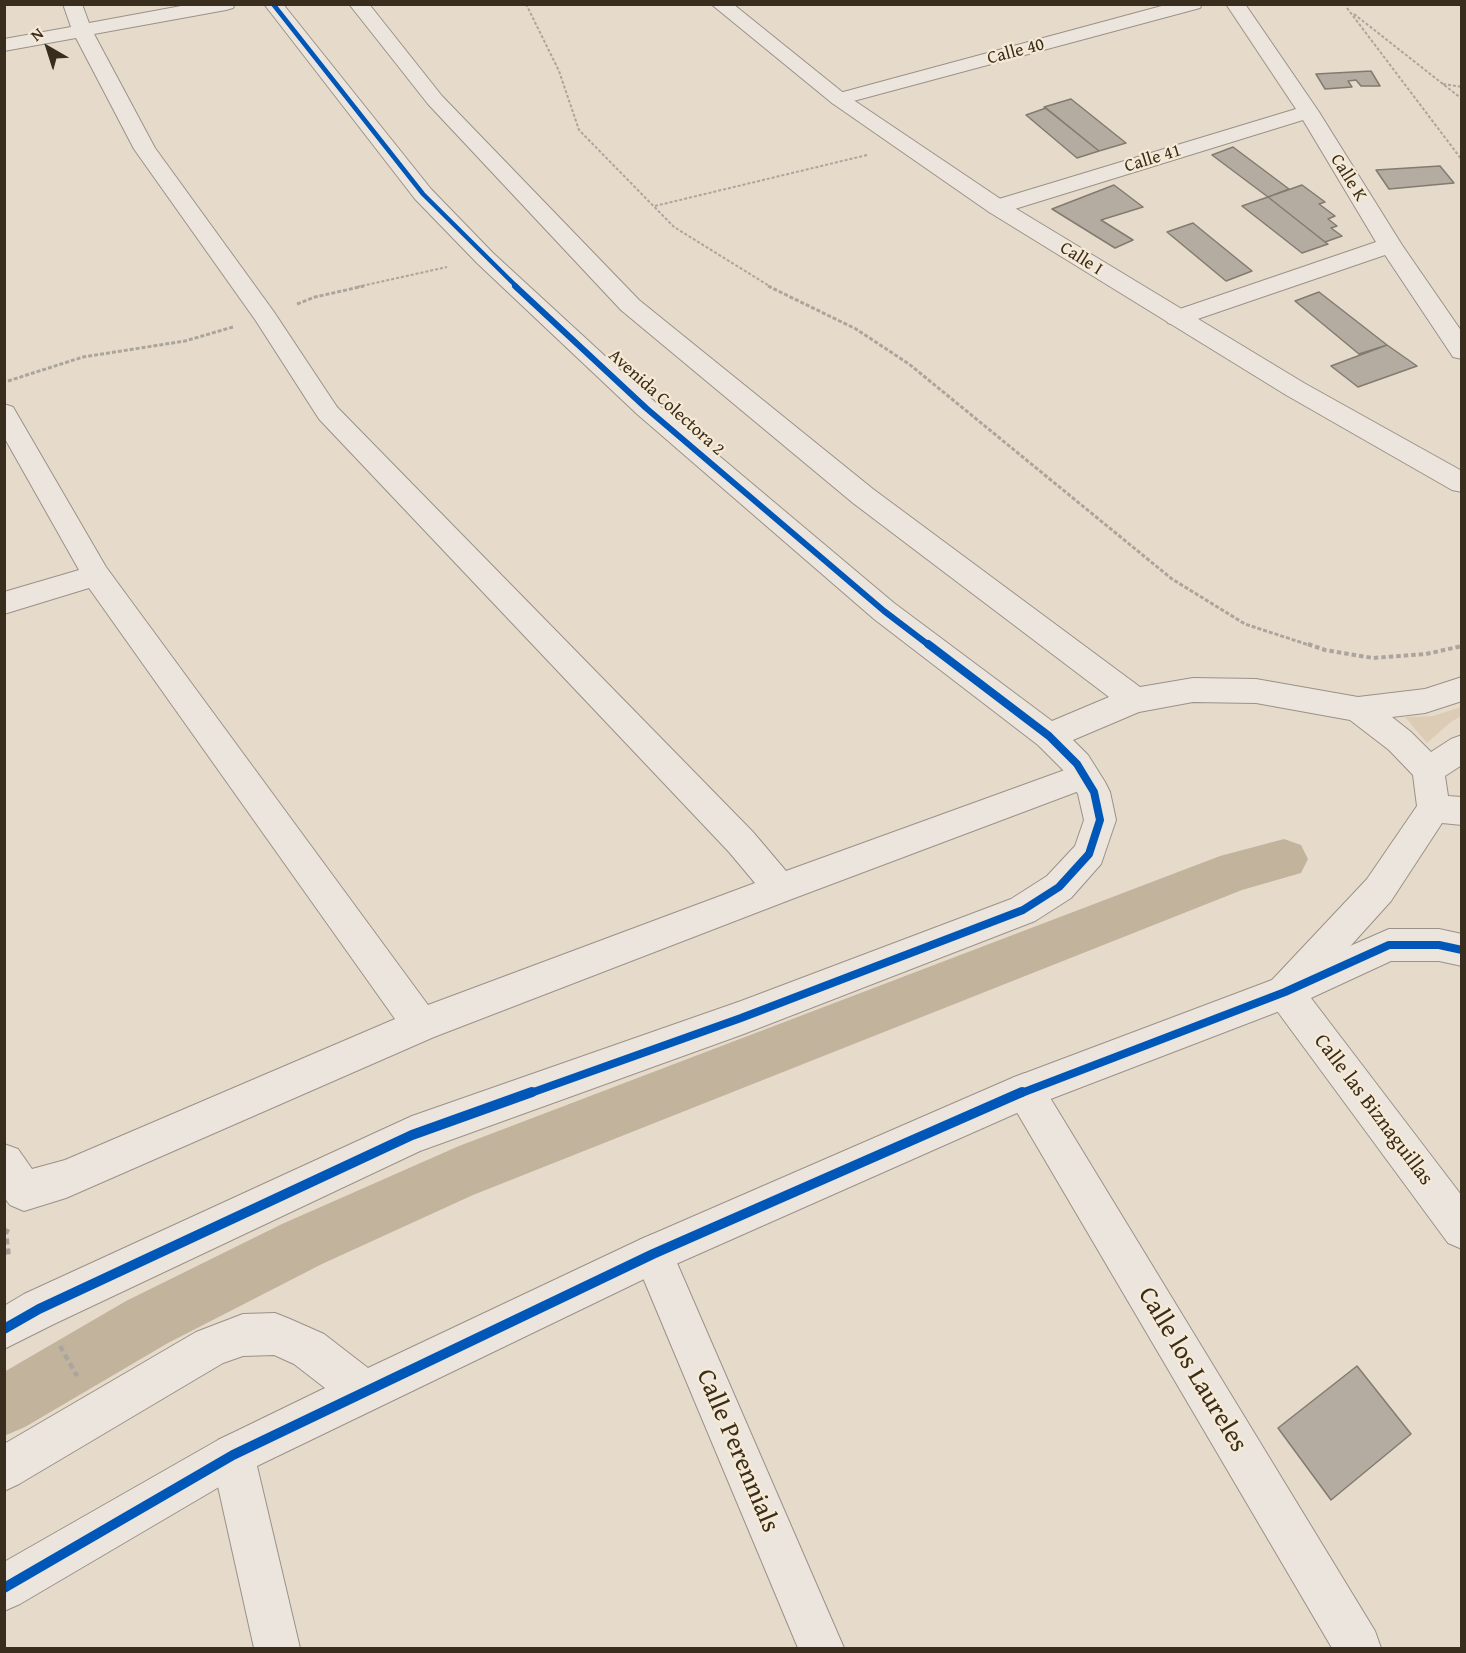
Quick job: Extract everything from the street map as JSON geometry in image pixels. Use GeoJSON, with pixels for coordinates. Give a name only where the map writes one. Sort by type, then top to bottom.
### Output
{"type":"FeatureCollection","features":[{"type":"Feature","properties":{"kind":"street"},"geometry":{"type":"LineString","coordinates":[[72,4],[82,30],[145,149],[265,317],[328,413],[741,842],[780,888]]}},
{"type":"Feature","properties":{"kind":"street"},"geometry":{"type":"LineString","coordinates":[[4,45],[226,4]]}},
{"type":"Feature","properties":{"kind":"street","name":"Avenida Colectora 2"},"geometry":{"type":"LineString","coordinates":[[4,1329],[39,1309],[412,1135],[741,1018],[1023,910],[1059,887],[1089,854],[1100,820],[1094,792],[1077,764],[1049,736],[884,611],[646,408],[485,258],[423,194],[273,4]]}},
{"type":"Feature","properties":{"kind":"street"},"geometry":{"type":"LineString","coordinates":[[358,4],[435,100],[630,305],[862,496],[1135,700]]}},
{"type":"Feature","properties":{"kind":"street","name":"Calle 40"},"geometry":{"type":"LineString","coordinates":[[839,99],[1162,8],[1193,4]]}},
{"type":"Feature","properties":{"kind":"street","name":"Calle K"},"geometry":{"type":"LineString","coordinates":[[1235,4],[1308,112],[1390,245],[1461,351]]}},
{"type":"Feature","properties":{"kind":"street","name":"Calle I"},"geometry":{"type":"LineString","coordinates":[[726,5],[839,99],[997,207],[1177,318],[1461,483]]}},
{"type":"Feature","properties":{"kind":"street","name":"Calle 41"},"geometry":{"type":"LineString","coordinates":[[997,207],[1308,112]]}},
{"type":"Feature","properties":{"kind":"street"},"geometry":{"type":"LineString","coordinates":[[1177,318],[1390,245]]}},
{"type":"Feature","properties":{"kind":"street"},"geometry":{"type":"LineString","coordinates":[[4,413],[96,575],[421,1025]]}},
{"type":"Feature","properties":{"kind":"street"},"geometry":{"type":"LineString","coordinates":[[1429,466],[1461,471]]}},
{"type":"Feature","properties":{"kind":"street"},"geometry":{"type":"LineString","coordinates":[[4,603],[96,575]]}},
{"type":"Feature","properties":{"kind":"street"},"geometry":{"type":"LineString","coordinates":[[1049,736],[1135,700],[1193,690],[1256,691],[1358,708],[1425,701],[1461,689]]}},
{"type":"Feature","properties":{"kind":"street"},"geometry":{"type":"LineString","coordinates":[[1285,992],[1379,890],[1448,809],[1428,770],[1400,741],[1358,708]]}},
{"type":"Feature","properties":{"kind":"street"},"geometry":{"type":"LineString","coordinates":[[1428,770],[1461,748]]}},
{"type":"Feature","properties":{"kind":"street"},"geometry":{"type":"LineString","coordinates":[[4,1162],[24,1191],[66,1179],[421,1025],[780,888],[1084,776]]}},
{"type":"Feature","properties":{"kind":"street"},"geometry":{"type":"LineString","coordinates":[[4,1588],[233,1455],[652,1254],[1025,1091],[1285,992],[1389,945],[1439,945],[1461,950]]}},
{"type":"Feature","properties":{"kind":"street","name":"Calle las Biznaguillas"},"geometry":{"type":"LineString","coordinates":[[1285,992],[1461,1229]]}},
{"type":"Feature","properties":{"kind":"street","name":"Calle los Laureles"},"geometry":{"type":"LineString","coordinates":[[1025,1091],[1358,1648]]}},
{"type":"Feature","properties":{"kind":"street","name":"Calle Perennials"},"geometry":{"type":"LineString","coordinates":[[652,1254],[821,1648]]}},
{"type":"Feature","properties":{"kind":"street"},"geometry":{"type":"LineString","coordinates":[[4,1469],[211,1347],[243,1335],[275,1334],[309,1349],[365,1393]]}},
{"type":"Feature","properties":{"kind":"street"},"geometry":{"type":"LineString","coordinates":[[233,1455],[277,1648]]}},
{"type":"Feature","properties":{"kind":"path"},"geometry":{"type":"LineString","coordinates":[[526,4],[559,71],[579,130],[674,227],[740,270],[784,295],[856,329],[909,364],[1172,579],[1245,624],[1324,650],[1373,658],[1426,654],[1461,646]]}},
{"type":"Feature","properties":{"kind":"path"},"geometry":{"type":"LineString","coordinates":[[1346,6],[1370,29],[1461,99]]}},
{"type":"Feature","properties":{"kind":"path"},"geometry":{"type":"LineString","coordinates":[[1346,6],[1461,160]]}},
{"type":"Feature","properties":{"kind":"path"},"geometry":{"type":"LineString","coordinates":[[1442,84],[1461,87]]}},
{"type":"Feature","properties":{"kind":"path"},"geometry":{"type":"LineString","coordinates":[[655,206],[868,155]]}},
{"type":"Feature","properties":{"kind":"path"},"geometry":{"type":"LineString","coordinates":[[55,1337],[82,1385]]}},
{"type":"Feature","properties":{"kind":"shaded area"},"geometry":{"type":"Polygon","coordinates":[[[1461,707],[1461,716],[1427,743],[1405,717],[1433,716],[1461,707]]]}},
{"type":"Feature","properties":{"kind":"building"},"geometry":{"type":"Polygon","coordinates":[[[1371,71],[1380,86],[1361,86],[1356,80],[1348,81],[1352,87],[1325,89],[1316,74],[1371,71]]]}},
{"type":"Feature","properties":{"kind":"building"},"geometry":{"type":"Polygon","coordinates":[[[1071,99],[1126,143],[1099,151],[1044,107],[1071,99]]]}},
{"type":"Feature","properties":{"kind":"building"},"geometry":{"type":"Polygon","coordinates":[[[1046,108],[1099,151],[1077,158],[1026,115],[1046,108]]]}},
{"type":"Feature","properties":{"kind":"building"},"geometry":{"type":"Polygon","coordinates":[[[1233,147],[1289,189],[1268,197],[1212,155],[1233,147]]]}},
{"type":"Feature","properties":{"kind":"building"},"geometry":{"type":"Polygon","coordinates":[[[1440,166],[1454,183],[1389,189],[1376,170],[1440,166]]]}},
{"type":"Feature","properties":{"kind":"building"},"geometry":{"type":"Polygon","coordinates":[[[1114,185],[1143,207],[1101,220],[1133,240],[1115,248],[1052,209],[1114,185]]]}},
{"type":"Feature","properties":{"kind":"building"},"geometry":{"type":"Polygon","coordinates":[[[1302,185],[1325,202],[1319,204],[1335,216],[1328,219],[1337,226],[1331,228],[1342,236],[1325,242],[1268,197],[1302,185]]]}},
{"type":"Feature","properties":{"kind":"building"},"geometry":{"type":"Polygon","coordinates":[[[1268,197],[1328,244],[1302,253],[1242,206],[1268,197]]]}},
{"type":"Feature","properties":{"kind":"building"},"geometry":{"type":"Polygon","coordinates":[[[1193,223],[1252,271],[1226,281],[1167,232],[1193,223]]]}},
{"type":"Feature","properties":{"kind":"building"},"geometry":{"type":"Polygon","coordinates":[[[1319,292],[1387,345],[1359,354],[1295,301],[1319,292]]]}},
{"type":"Feature","properties":{"kind":"building"},"geometry":{"type":"Polygon","coordinates":[[[1387,345],[1417,366],[1358,387],[1331,366],[1387,345]]]}},
{"type":"Feature","properties":{"kind":"building"},"geometry":{"type":"Polygon","coordinates":[[[1357,1366],[1411,1434],[1331,1500],[1278,1428],[1357,1366]]]}},
{"type":"Feature","properties":{"kind":"waterway"},"geometry":{"type":"LineString","coordinates":[[4,1406],[147,1322],[302,1244],[459,1173],[1237,871],[1284,859]]}},
{"type":"Feature","properties":{"kind":"cycle path"},"geometry":{"type":"LineString","coordinates":[[4,1329],[39,1309],[412,1135],[741,1018],[1023,910],[1059,887],[1089,854],[1100,820],[1094,792],[1077,764],[1049,736],[884,611],[646,408],[485,258],[423,194],[273,4]]}},
{"type":"Feature","properties":{"kind":"cycle path"},"geometry":{"type":"LineString","coordinates":[[4,1588],[233,1455],[653,1254],[1025,1091],[1285,992],[1389,945],[1439,945],[1462,950]]}}]}
